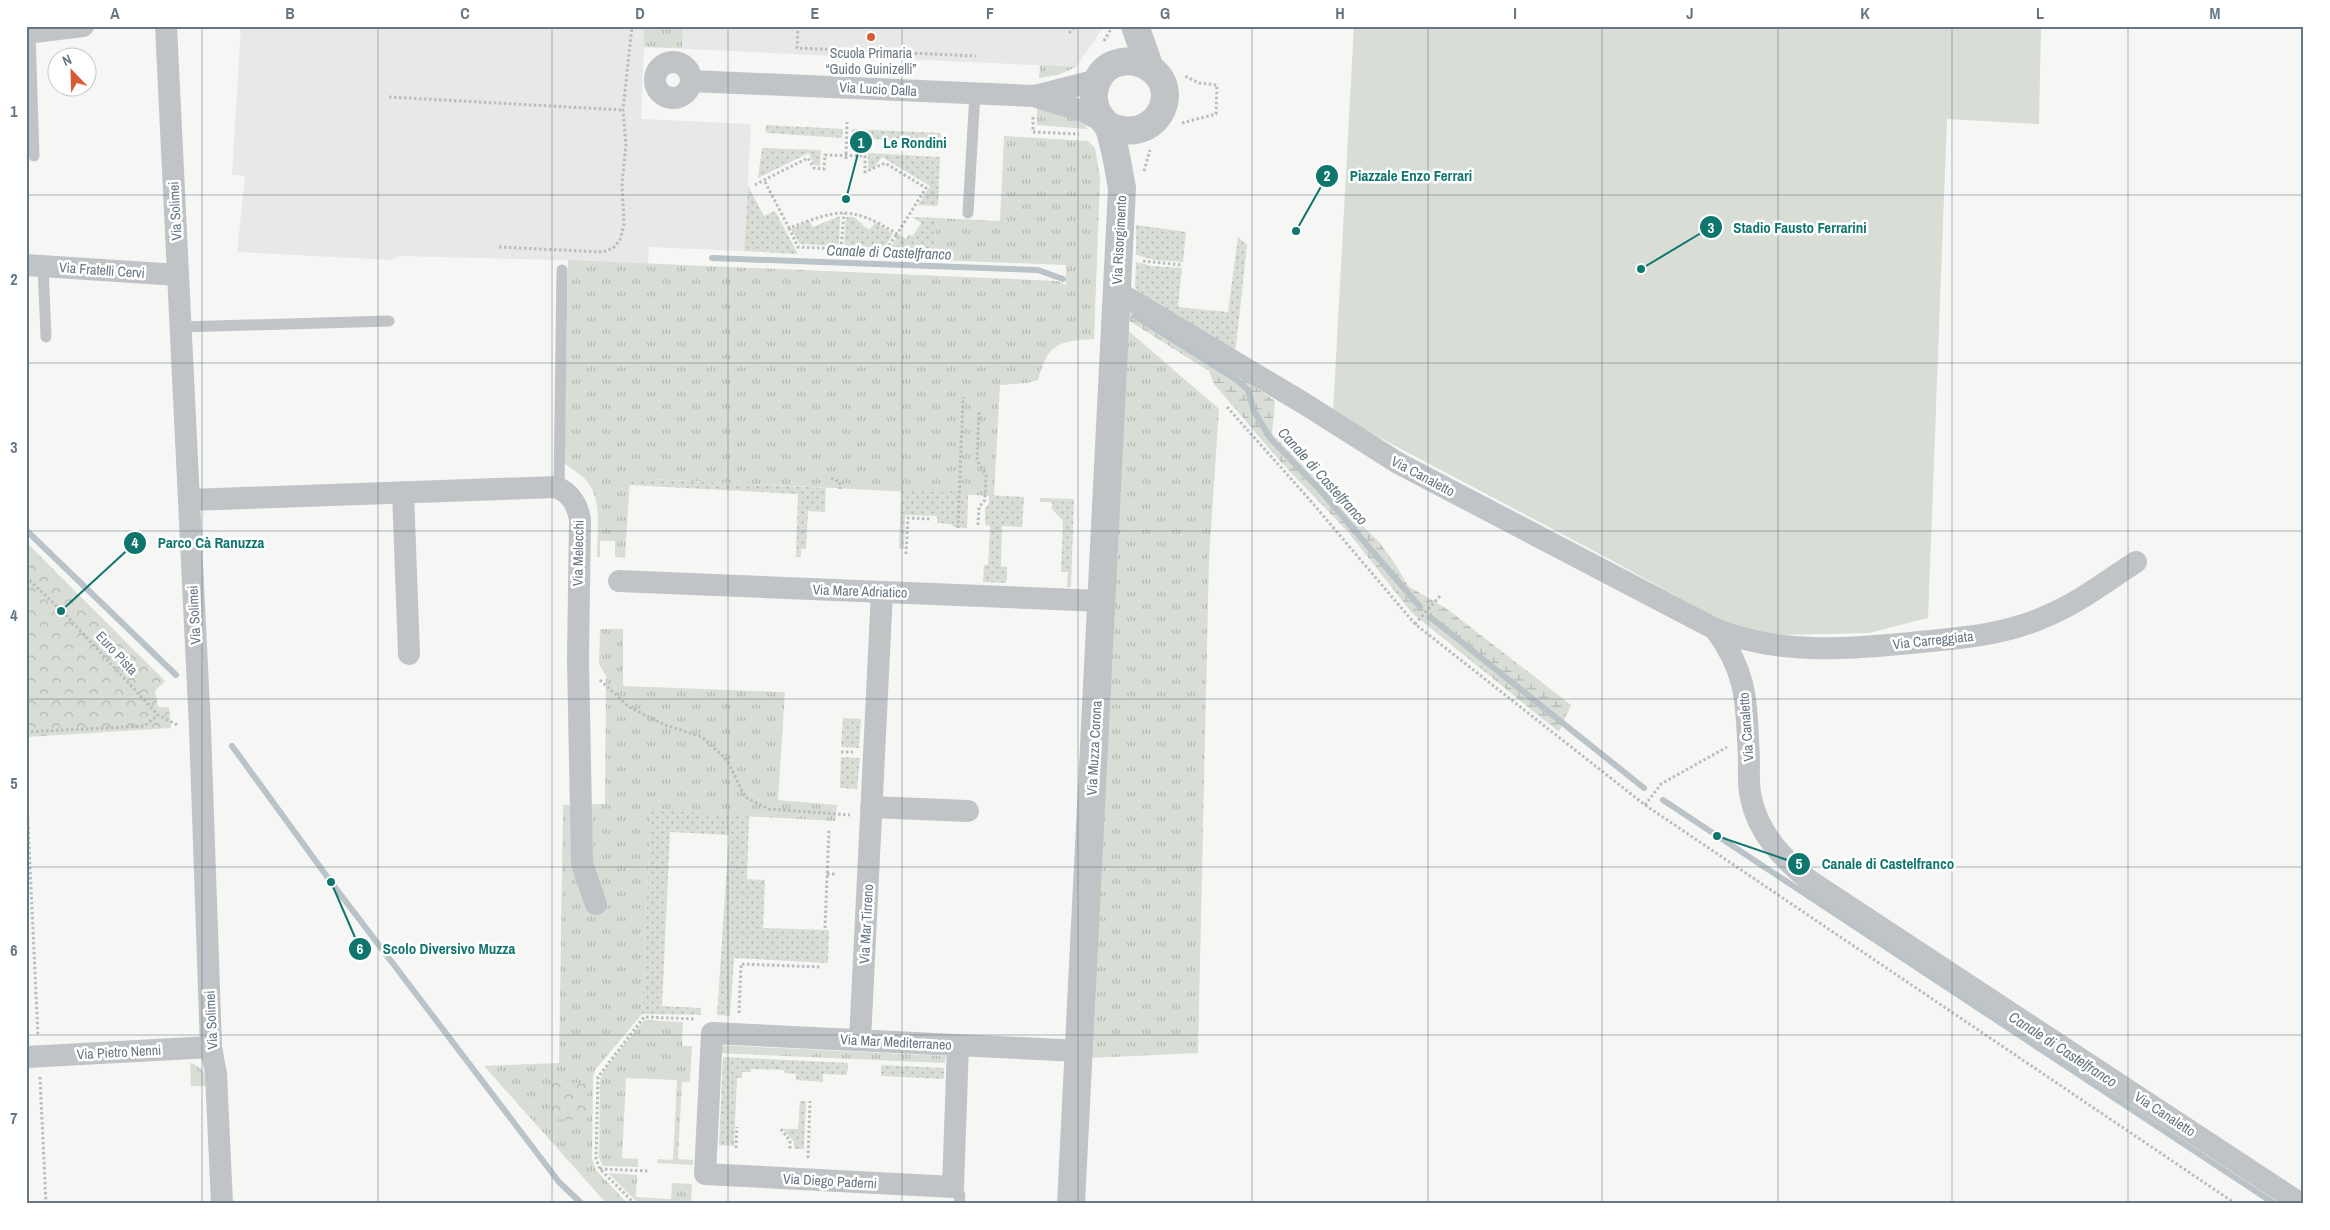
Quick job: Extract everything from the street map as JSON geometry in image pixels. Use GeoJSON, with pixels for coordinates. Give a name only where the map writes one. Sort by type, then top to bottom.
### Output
{"type":"FeatureCollection","features":[{"type":"Feature","properties":{"kind":"street"},"geometry":{"type":"LineString","coordinates":[[28,32],[83,26]]}},
{"type":"Feature","properties":{"kind":"street","name":"Via Solimei"},"geometry":{"type":"LineString","coordinates":[[166,26],[200,728],[212,1047],[216,1074],[222,1204]]}},
{"type":"Feature","properties":{"kind":"street","name":"Via Risorgimento"},"geometry":{"type":"LineString","coordinates":[[1129,26],[1094,93],[1094,102],[1096,110],[1105,123],[1132,184]]}},
{"type":"Feature","properties":{"kind":"street","name":"Via Risorgimento"},"geometry":{"type":"LineString","coordinates":[[1116,291],[1118,253],[1138,144],[1149,136],[1164,97],[1160,78],[1150,68],[1135,26]]}},
{"type":"Feature","properties":{"kind":"street"},"geometry":{"type":"LineString","coordinates":[[1105,72],[1127,61],[1137,62],[1150,68]]}},
{"type":"Feature","properties":{"kind":"street","name":"Via Lucio Dalla"},"geometry":{"type":"LineString","coordinates":[[1034,96],[1105,72]]}},
{"type":"Feature","properties":{"kind":"street","name":"Via Lucio Dalla"},"geometry":{"type":"LineString","coordinates":[[692,81],[1034,96],[1085,112],[1105,123]]}},
{"type":"Feature","properties":{"kind":"street"},"geometry":{"type":"LineString","coordinates":[[1105,123],[1125,132],[1135,131],[1149,136]]}},
{"type":"Feature","properties":{"kind":"street","name":"Via Fratelli Cervi"},"geometry":{"type":"LineString","coordinates":[[34,266],[178,275]]}},
{"type":"Feature","properties":{"kind":"street","name":"Via Muzza Corona"},"geometry":{"type":"LineString","coordinates":[[1071,1204],[1116,291]]}},
{"type":"Feature","properties":{"kind":"street","name":"Via Canaletto"},"geometry":{"type":"LineString","coordinates":[[1116,291],[1305,404],[1398,463],[1715,629],[1727,645],[1744,683],[1750,797],[1765,833],[1791,865],[1810,880],[2301,1204]]}},
{"type":"Feature","properties":{"kind":"street"},"geometry":{"type":"LineString","coordinates":[[189,500],[559,488]]}},
{"type":"Feature","properties":{"kind":"street","name":"Via Melecchi"},"geometry":{"type":"LineString","coordinates":[[559,488],[566,491],[573,499],[580,519],[578,660],[582,864],[596,904]]}},
{"type":"Feature","properties":{"kind":"street"},"geometry":{"type":"LineString","coordinates":[[403,492],[409,654]]}},
{"type":"Feature","properties":{"kind":"street","name":"Via Carreggiata"},"geometry":{"type":"LineString","coordinates":[[1715,629],[1738,638],[1762,644],[1848,649],[1971,637],[2007,630],[2050,615],[2136,562]]}},
{"type":"Feature","properties":{"kind":"street","name":"Via Mare Adriatico"},"geometry":{"type":"LineString","coordinates":[[619,581],[1101,601]]}},
{"type":"Feature","properties":{"kind":"street","name":"Via Mar Tirreno"},"geometry":{"type":"LineString","coordinates":[[860,1040],[882,592]]}},
{"type":"Feature","properties":{"kind":"street"},"geometry":{"type":"LineString","coordinates":[[871,811],[968,811]]}},
{"type":"Feature","properties":{"kind":"street","name":"Via Mar Mediterraneo"},"geometry":{"type":"LineString","coordinates":[[706,1026],[860,1040],[1080,1051]]}},
{"type":"Feature","properties":{"kind":"street","name":"Via Diego Paderni"},"geometry":{"type":"LineString","coordinates":[[706,1026],[706,1174],[807,1180],[956,1195],[958,1045]]}},
{"type":"Feature","properties":{"kind":"street","name":"Via Pietro Nenni"},"geometry":{"type":"LineString","coordinates":[[33,1057],[212,1047]]}},
{"type":"Feature","properties":{"kind":"lane"},"geometry":{"type":"LineString","coordinates":[[28,32],[34,156]]}},
{"type":"Feature","properties":{"kind":"lane"},"geometry":{"type":"LineString","coordinates":[[968,213],[975,93]]}},
{"type":"Feature","properties":{"kind":"lane"},"geometry":{"type":"LineString","coordinates":[[34,266],[46,337]]}},
{"type":"Feature","properties":{"kind":"lane"},"geometry":{"type":"LineString","coordinates":[[559,488],[562,270]]}},
{"type":"Feature","properties":{"kind":"lane"},"geometry":{"type":"LineString","coordinates":[[181,327],[389,321]]}},
{"type":"Feature","properties":{"kind":"path"},"geometry":{"type":"LineString","coordinates":[[499,246],[603,252],[614,248],[620,240],[624,224],[622,183],[626,145],[623,110],[632,26]]}},
{"type":"Feature","properties":{"kind":"path"},"geometry":{"type":"LineString","coordinates":[[798,26],[797,48],[976,56]]}},
{"type":"Feature","properties":{"kind":"path"},"geometry":{"type":"LineString","coordinates":[[1069,33],[1075,26]]}},
{"type":"Feature","properties":{"kind":"path"},"geometry":{"type":"LineString","coordinates":[[1178,125],[1216,114],[1217,90]]}},
{"type":"Feature","properties":{"kind":"path"},"geometry":{"type":"LineString","coordinates":[[388,97],[623,110]]}},
{"type":"Feature","properties":{"kind":"path"},"geometry":{"type":"LineString","coordinates":[[846,157],[847,122]]}},
{"type":"Feature","properties":{"kind":"path"},"geometry":{"type":"LineString","coordinates":[[1132,184],[1149,136]]}},
{"type":"Feature","properties":{"kind":"path"},"geometry":{"type":"LineString","coordinates":[[755,185],[764,180],[808,158],[814,168],[824,169],[825,155],[865,156],[865,172],[885,163],[926,188],[885,251],[798,247],[764,180]]}},
{"type":"Feature","properties":{"kind":"path"},"geometry":{"type":"LineString","coordinates":[[789,228],[833,212],[856,214],[877,222],[896,234]]}},
{"type":"Feature","properties":{"kind":"path"},"geometry":{"type":"LineString","coordinates":[[841,249],[844,213]]}},
{"type":"Feature","properties":{"kind":"path"},"geometry":{"type":"LineString","coordinates":[[1118,253],[1150,263],[1183,265]]}},
{"type":"Feature","properties":{"kind":"path"},"geometry":{"type":"LineString","coordinates":[[958,528],[963,397]]}},
{"type":"Feature","properties":{"kind":"path"},"geometry":{"type":"LineString","coordinates":[[1227,407],[1309,499],[1415,624],[1645,806],[2236,1204]]}},
{"type":"Feature","properties":{"kind":"path"},"geometry":{"type":"LineString","coordinates":[[978,525],[979,506],[985,500],[986,474],[978,460],[980,412]]}},
{"type":"Feature","properties":{"kind":"path"},"geometry":{"type":"LineString","coordinates":[[831,478],[840,482],[840,489]]}},
{"type":"Feature","properties":{"kind":"path"},"geometry":{"type":"LineString","coordinates":[[906,554],[908,518],[932,520]]}},
{"type":"Feature","properties":{"kind":"path","name":"Euro Pista"},"geometry":{"type":"LineString","coordinates":[[26,577],[65,614],[158,715],[177,726],[200,728]]}},
{"type":"Feature","properties":{"kind":"path"},"geometry":{"type":"LineString","coordinates":[[1415,624],[1440,596]]}},
{"type":"Feature","properties":{"kind":"path"},"geometry":{"type":"LineString","coordinates":[[578,660],[629,707],[665,725],[702,737],[727,760],[745,798],[769,810],[871,811]]}},
{"type":"Feature","properties":{"kind":"path"},"geometry":{"type":"LineString","coordinates":[[26,732],[144,726],[158,715]]}},
{"type":"Feature","properties":{"kind":"path"},"geometry":{"type":"LineString","coordinates":[[1645,806],[1661,784],[1747,736]]}},
{"type":"Feature","properties":{"kind":"path"},"geometry":{"type":"LineString","coordinates":[[841,752],[853,752]]}},
{"type":"Feature","properties":{"kind":"path"},"geometry":{"type":"LineString","coordinates":[[26,782],[33,1057],[46,1204]]}},
{"type":"Feature","properties":{"kind":"path"},"geometry":{"type":"LineString","coordinates":[[825,928],[829,830]]}},
{"type":"Feature","properties":{"kind":"path"},"geometry":{"type":"LineString","coordinates":[[827,874],[835,874]]}},
{"type":"Feature","properties":{"kind":"path"},"geometry":{"type":"LineString","coordinates":[[748,1014],[739,1013],[741,964],[821,967]]}},
{"type":"Feature","properties":{"kind":"path"},"geometry":{"type":"LineString","coordinates":[[635,1204],[600,1169],[596,1159],[598,1077],[644,1017],[706,1026]]}},
{"type":"Feature","properties":{"kind":"path"},"geometry":{"type":"LineString","coordinates":[[807,1180],[810,1101]]}},
{"type":"Feature","properties":{"kind":"path"},"geometry":{"type":"LineString","coordinates":[[736,1148],[737,1127]]}},
{"type":"Feature","properties":{"kind":"path"},"geometry":{"type":"LineString","coordinates":[[781,1129],[790,1141],[790,1150]]}},
{"type":"Feature","properties":{"kind":"path"},"geometry":{"type":"LineString","coordinates":[[600,1169],[650,1171]]}},
{"type":"Feature","properties":{"kind":"shaded area"},"geometry":{"type":"Polygon","coordinates":[[[241,26],[1104,26],[1076,67],[644,47],[641,119],[751,124],[744,251],[649,247],[648,264],[399,256],[391,260],[237,252],[245,176],[232,175],[241,26]]]}},
{"type":"Feature","properties":{"kind":"green space"},"geometry":{"type":"Polygon","coordinates":[[[644,26],[683,26],[682,48],[644,47],[644,26]]]}},
{"type":"Feature","properties":{"kind":"green space"},"geometry":{"type":"Polygon","coordinates":[[[1354,26],[2041,26],[2039,124],[1947,119],[1928,618],[1869,633],[1774,635],[1741,632],[1611,560],[1333,413],[1354,26]]]}},
{"type":"Feature","properties":{"kind":"green space"},"geometry":{"type":"Polygon","coordinates":[[[1040,65],[1076,67],[1058,75],[1039,78],[1040,65]]]}},
{"type":"Feature","properties":{"kind":"green space"},"geometry":{"type":"Polygon","coordinates":[[[1037,107],[1085,124],[1087,129],[1037,125],[1037,107]]]}},
{"type":"Feature","properties":{"kind":"green space"},"geometry":{"type":"Polygon","coordinates":[[[766,125],[843,129],[842,138],[768,133],[765,131],[766,125]]]}},
{"type":"Feature","properties":{"kind":"green space"},"geometry":{"type":"Polygon","coordinates":[[[852,129],[941,133],[941,143],[852,138],[852,129]]]}},
{"type":"Feature","properties":{"kind":"green space"},"geometry":{"type":"Polygon","coordinates":[[[1004,136],[1088,141],[1095,148],[1100,178],[1094,339],[1071,341],[1056,347],[1046,359],[1038,380],[1027,383],[1000,385],[994,496],[630,478],[625,558],[615,557],[615,541],[600,541],[600,557],[597,557],[598,515],[594,494],[590,485],[583,477],[564,463],[568,260],[1058,281],[1066,285],[1066,265],[934,260],[937,218],[1000,221],[1004,136]]]}},
{"type":"Feature","properties":{"kind":"green space"},"geometry":{"type":"Polygon","coordinates":[[[762,148],[821,150],[820,166],[814,165],[809,153],[758,178],[762,148]]]}},
{"type":"Feature","properties":{"kind":"green space"},"geometry":{"type":"Polygon","coordinates":[[[868,153],[940,157],[938,206],[918,205],[930,186],[882,157],[873,169],[868,167],[868,153]]]}},
{"type":"Feature","properties":{"kind":"green space"},"geometry":{"type":"Polygon","coordinates":[[[748,186],[764,216],[775,211],[798,254],[744,251],[748,186]]]}},
{"type":"Feature","properties":{"kind":"green space"},"geometry":{"type":"Polygon","coordinates":[[[840,216],[839,243],[836,246],[800,244],[791,229],[809,221],[813,227],[840,216]]]}},
{"type":"Feature","properties":{"kind":"green space"},"geometry":{"type":"Polygon","coordinates":[[[846,217],[854,217],[869,230],[876,222],[893,234],[884,248],[846,246],[844,243],[846,217]]]}},
{"type":"Feature","properties":{"kind":"green space"},"geometry":{"type":"Polygon","coordinates":[[[912,217],[937,218],[934,260],[884,258],[899,234],[906,239],[909,234],[913,236],[921,223],[912,217]]]}},
{"type":"Feature","properties":{"kind":"green space"},"geometry":{"type":"Polygon","coordinates":[[[1136,225],[1186,232],[1183,262],[1155,260],[1136,255],[1136,225]]]}},
{"type":"Feature","properties":{"kind":"green space"},"geometry":{"type":"Polygon","coordinates":[[[1238,237],[1247,245],[1235,355],[1139,294],[1135,286],[1136,262],[1152,266],[1182,268],[1178,307],[1228,312],[1238,237]]]}},
{"type":"Feature","properties":{"kind":"green space"},"geometry":{"type":"Polygon","coordinates":[[[1128,311],[1241,376],[1275,401],[1272,434],[1379,542],[1396,565],[1408,586],[1447,609],[1571,705],[1559,732],[1412,613],[1348,532],[1280,461],[1214,384],[1209,371],[1128,320],[1128,311]]]}},
{"type":"Feature","properties":{"kind":"green space"},"geometry":{"type":"Polygon","coordinates":[[[1124,327],[1219,409],[1209,558],[1198,1053],[1089,1058],[1124,327]]]}},
{"type":"Feature","properties":{"kind":"green space"},"geometry":{"type":"Polygon","coordinates":[[[629,478],[826,488],[825,512],[808,511],[806,549],[801,549],[801,557],[796,557],[798,494],[629,485],[629,478]]]}},
{"type":"Feature","properties":{"kind":"green space"},"geometry":{"type":"Polygon","coordinates":[[[901,490],[968,494],[967,528],[937,523],[937,516],[905,515],[904,549],[899,549],[901,490]]]}},
{"type":"Feature","properties":{"kind":"green space"},"geometry":{"type":"Polygon","coordinates":[[[989,495],[1024,497],[1022,527],[1002,526],[1001,566],[1007,567],[1007,580],[1005,583],[983,582],[984,565],[988,565],[990,526],[985,525],[985,508],[989,504],[989,495]]]}},
{"type":"Feature","properties":{"kind":"green space"},"geometry":{"type":"Polygon","coordinates":[[[1040,498],[1074,499],[1071,587],[1067,587],[1068,572],[1061,572],[1063,521],[1052,509],[1052,502],[1040,502],[1040,498]]]}},
{"type":"Feature","properties":{"kind":"green space"},"geometry":{"type":"Polygon","coordinates":[[[26,542],[165,681],[155,691],[158,707],[169,707],[171,728],[26,737],[26,542]]]}},
{"type":"Feature","properties":{"kind":"green space"},"geometry":{"type":"Polygon","coordinates":[[[600,629],[623,629],[623,686],[785,692],[778,800],[837,805],[835,821],[651,811],[642,1014],[595,1070],[593,1077],[592,1159],[596,1170],[628,1204],[607,1204],[484,1066],[559,1063],[563,805],[605,804],[606,676],[599,664],[600,629]]]}},
{"type":"Feature","properties":{"kind":"green space"},"geometry":{"type":"Polygon","coordinates":[[[843,718],[861,719],[859,748],[841,747],[843,718]]]}},
{"type":"Feature","properties":{"kind":"green space"},"geometry":{"type":"Polygon","coordinates":[[[841,757],[860,758],[857,789],[840,788],[841,757]]]}},
{"type":"Feature","properties":{"kind":"green space"},"geometry":{"type":"Polygon","coordinates":[[[651,810],[749,816],[747,879],[765,880],[763,928],[829,930],[828,963],[734,958],[730,1016],[717,1015],[729,835],[670,832],[662,1006],[701,1008],[701,1015],[642,1014],[651,810]]]}},
{"type":"Feature","properties":{"kind":"green space"},"geometry":{"type":"Polygon","coordinates":[[[644,1020],[683,1022],[682,1046],[692,1046],[690,1082],[682,1082],[678,1159],[693,1160],[693,1165],[657,1163],[658,1159],[673,1160],[677,1080],[626,1078],[622,1158],[638,1159],[638,1167],[603,1166],[599,1158],[600,1080],[603,1072],[644,1020]]]}},
{"type":"Feature","properties":{"kind":"green space"},"geometry":{"type":"Polygon","coordinates":[[[717,1045],[946,1056],[945,1063],[717,1053],[717,1045]]]}},
{"type":"Feature","properties":{"kind":"green space"},"geometry":{"type":"Polygon","coordinates":[[[723,1057],[848,1063],[847,1075],[823,1074],[823,1082],[796,1080],[796,1074],[784,1073],[784,1070],[751,1069],[751,1072],[742,1072],[742,1078],[737,1078],[734,1146],[719,1145],[723,1057]]]}},
{"type":"Feature","properties":{"kind":"green space"},"geometry":{"type":"Polygon","coordinates":[[[190,1063],[198,1066],[203,1071],[207,1086],[191,1086],[190,1063]]]}},
{"type":"Feature","properties":{"kind":"green space"},"geometry":{"type":"Polygon","coordinates":[[[881,1065],[944,1068],[944,1079],[881,1076],[881,1065]]]}},
{"type":"Feature","properties":{"kind":"green space"},"geometry":{"type":"Polygon","coordinates":[[[551,1082],[588,1084],[587,1120],[549,1119],[551,1082]]]}},
{"type":"Feature","properties":{"kind":"green space"},"geometry":{"type":"Polygon","coordinates":[[[800,1101],[806,1101],[804,1149],[794,1149],[794,1142],[783,1129],[798,1129],[800,1101]]]}},
{"type":"Feature","properties":{"kind":"green space"},"geometry":{"type":"Polygon","coordinates":[[[608,1173],[637,1175],[636,1197],[671,1199],[672,1183],[692,1184],[691,1204],[639,1204],[608,1173]]]}},
{"type":"Feature","properties":{"kind":"waterway","name":"Canale di Castelfranco"},"geometry":{"type":"LineString","coordinates":[[712,258],[1038,270],[1063,279]]}},
{"type":"Feature","properties":{"kind":"waterway","name":"Canale di Castelfranco"},"geometry":{"type":"LineString","coordinates":[[1135,316],[1237,380],[1248,390],[1254,411],[1270,438],[1320,490],[1420,607]]}},
{"type":"Feature","properties":{"kind":"waterway"},"geometry":{"type":"LineString","coordinates":[[26,530],[176,675]]}},
{"type":"Feature","properties":{"kind":"waterway","name":"Canale di Castelfranco"},"geometry":{"type":"LineString","coordinates":[[1430,617],[1644,788]]}},
{"type":"Feature","properties":{"kind":"waterway"},"geometry":{"type":"LineString","coordinates":[[232,746],[331,882],[559,1182],[582,1204]]}},
{"type":"Feature","properties":{"kind":"waterway","name":"Canale di Castelfranco"},"geometry":{"type":"LineString","coordinates":[[1663,800],[2275,1204]]}},
{"type":"Feature","properties":{"kind":"place","name":"Scuola Primaria “Guido Guinizelli”"},"geometry":{"type":"Point","coordinates":[871,37]}},
{"type":"Feature","properties":{"kind":"place","name":"Le Rondini"},"geometry":{"type":"Point","coordinates":[846,199]}},
{"type":"Feature","properties":{"kind":"place","name":"Piazzale Enzo Ferrari"},"geometry":{"type":"Point","coordinates":[1296,231]}},
{"type":"Feature","properties":{"kind":"place","name":"Stadio Fausto Ferrarini"},"geometry":{"type":"Point","coordinates":[1641,269]}},
{"type":"Feature","properties":{"kind":"place","name":"Parco Cà Ranuzza"},"geometry":{"type":"Point","coordinates":[61,611]}},
{"type":"Feature","properties":{"kind":"place","name":"Canale di Castelfranco"},"geometry":{"type":"Point","coordinates":[1717,836]}},
{"type":"Feature","properties":{"kind":"place","name":"Scolo Diversivo Muzza"},"geometry":{"type":"Point","coordinates":[331,882]}}]}
